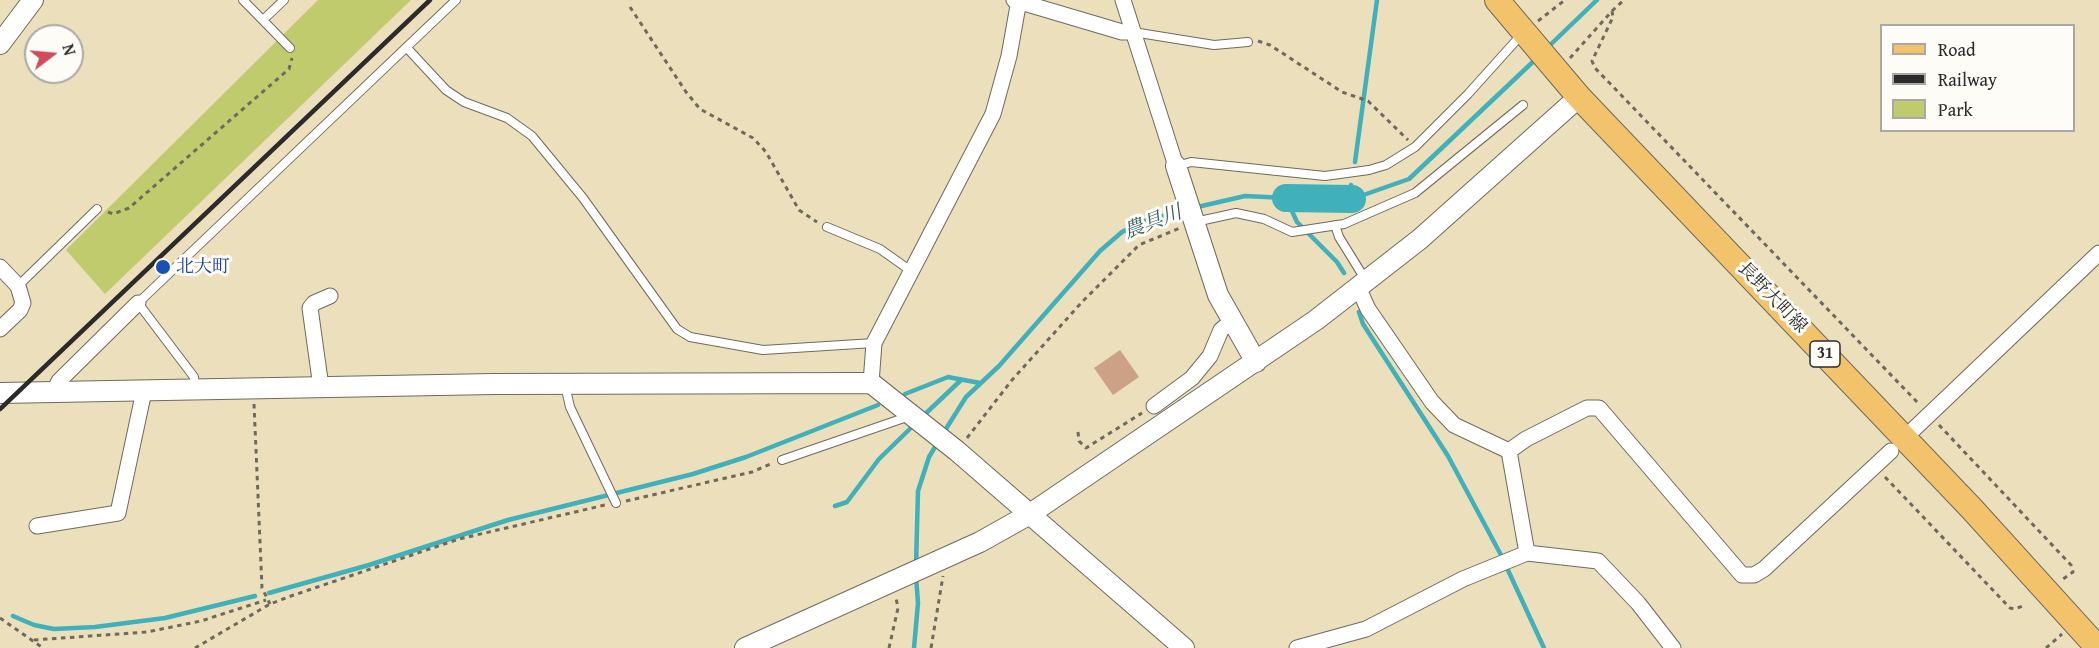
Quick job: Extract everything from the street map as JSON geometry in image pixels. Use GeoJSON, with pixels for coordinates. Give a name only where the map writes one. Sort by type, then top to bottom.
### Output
{"type":"FeatureCollection","features":[{"type":"Feature","properties":{"kind":"main road","name":"長野大町線"},"geometry":{"type":"LineString","coordinates":[[1497,0],[1579,97],[1972,509],[2098,648]]}},
{"type":"Feature","properties":{"kind":"street"},"geometry":{"type":"LineString","coordinates":[[0,44],[33,0]]}},
{"type":"Feature","properties":{"kind":"street"},"geometry":{"type":"LineString","coordinates":[[872,383],[874,342],[993,114],[1009,56],[1017,0],[1122,32],[1133,32]]}},
{"type":"Feature","properties":{"kind":"street"},"geometry":{"type":"LineString","coordinates":[[1123,0],[1212,281],[1231,322],[1256,362]]}},
{"type":"Feature","properties":{"kind":"street"},"geometry":{"type":"LineString","coordinates":[[745,648],[936,562],[1030,514],[1256,362],[1420,239],[1579,97]]}},
{"type":"Feature","properties":{"kind":"street"},"geometry":{"type":"LineString","coordinates":[[1914,429],[2099,253]]}},
{"type":"Feature","properties":{"kind":"street"},"geometry":{"type":"LineString","coordinates":[[0,267],[18,286],[23,303],[20,310],[0,329]]}},
{"type":"Feature","properties":{"kind":"street"},"geometry":{"type":"LineString","coordinates":[[1362,283],[1368,309],[1432,402],[1454,425],[1509,451]]}},
{"type":"Feature","properties":{"kind":"street"},"geometry":{"type":"LineString","coordinates":[[321,387],[310,308],[314,303],[330,296]]}},
{"type":"Feature","properties":{"kind":"street"},"geometry":{"type":"LineString","coordinates":[[53,393],[58,381],[138,303]]}},
{"type":"Feature","properties":{"kind":"street"},"geometry":{"type":"LineString","coordinates":[[1154,406],[1192,378],[1210,356],[1221,330],[1231,322]]}},
{"type":"Feature","properties":{"kind":"street"},"geometry":{"type":"LineString","coordinates":[[0,393],[565,383],[872,383],[953,448],[1184,648]]}},
{"type":"Feature","properties":{"kind":"street"},"geometry":{"type":"LineString","coordinates":[[38,526],[118,513],[144,392]]}},
{"type":"Feature","properties":{"kind":"street"},"geometry":{"type":"LineString","coordinates":[[1509,451],[1526,439],[1587,408],[1599,408],[1742,575],[1754,575],[1764,569],[1891,451]]}},
{"type":"Feature","properties":{"kind":"street"},"geometry":{"type":"LineString","coordinates":[[1509,451],[1527,553]]}},
{"type":"Feature","properties":{"kind":"street"},"geometry":{"type":"LineString","coordinates":[[1297,648],[1366,628],[1463,579],[1527,553],[1598,561],[1638,603],[1673,648]]}},
{"type":"Feature","properties":{"kind":"lane"},"geometry":{"type":"LineString","coordinates":[[243,0],[290,48]]}},
{"type":"Feature","properties":{"kind":"lane"},"geometry":{"type":"LineString","coordinates":[[262,20],[284,0]]}},
{"type":"Feature","properties":{"kind":"lane"},"geometry":{"type":"LineString","coordinates":[[195,391],[194,377],[138,303],[456,0]]}},
{"type":"Feature","properties":{"kind":"lane"},"geometry":{"type":"LineString","coordinates":[[1133,32],[1214,45],[1248,42]]}},
{"type":"Feature","properties":{"kind":"lane"},"geometry":{"type":"LineString","coordinates":[[1178,170],[1191,162],[1324,176],[1347,174],[1386,165],[1414,147],[1526,36]]}},
{"type":"Feature","properties":{"kind":"lane"},"geometry":{"type":"LineString","coordinates":[[407,48],[446,90],[471,105],[507,118],[532,136],[582,198],[677,329],[690,337],[763,350],[874,342]]}},
{"type":"Feature","properties":{"kind":"lane"},"geometry":{"type":"LineString","coordinates":[[1193,219],[1236,213],[1264,219],[1292,232],[1335,225],[1379,210],[1415,194],[1523,105]]}},
{"type":"Feature","properties":{"kind":"lane"},"geometry":{"type":"LineString","coordinates":[[18,286],[97,209]]}},
{"type":"Feature","properties":{"kind":"lane"},"geometry":{"type":"LineString","coordinates":[[1335,225],[1362,283]]}},
{"type":"Feature","properties":{"kind":"lane"},"geometry":{"type":"LineString","coordinates":[[827,227],[880,249],[910,271]]}},
{"type":"Feature","properties":{"kind":"lane"},"geometry":{"type":"LineString","coordinates":[[565,383],[570,407],[616,502]]}},
{"type":"Feature","properties":{"kind":"lane"},"geometry":{"type":"LineString","coordinates":[[782,460],[912,415]]}},
{"type":"Feature","properties":{"kind":"path"},"geometry":{"type":"LineString","coordinates":[[1526,36],[1565,0]]}},
{"type":"Feature","properties":{"kind":"path"},"geometry":{"type":"LineString","coordinates":[[1553,67],[1624,0]]}},
{"type":"Feature","properties":{"kind":"path"},"geometry":{"type":"LineString","coordinates":[[630,8],[686,92],[700,109],[753,138],[766,152],[799,210],[827,227]]}},
{"type":"Feature","properties":{"kind":"path"},"geometry":{"type":"LineString","coordinates":[[1612,12],[1613,17],[1592,62],[1595,68],[1930,415],[2071,565],[2073,572],[2063,579]]}},
{"type":"Feature","properties":{"kind":"path"},"geometry":{"type":"LineString","coordinates":[[1248,42],[1263,41],[1342,92],[1368,101],[1414,147]]}},
{"type":"Feature","properties":{"kind":"path"},"geometry":{"type":"LineString","coordinates":[[97,209],[113,214],[129,208],[289,69],[290,48]]}},
{"type":"Feature","properties":{"kind":"path"},"geometry":{"type":"LineString","coordinates":[[953,448],[1082,302],[1139,245],[1193,219]]}},
{"type":"Feature","properties":{"kind":"path"},"geometry":{"type":"LineString","coordinates":[[253,389],[262,588],[270,604]]}},
{"type":"Feature","properties":{"kind":"path"},"geometry":{"type":"LineString","coordinates":[[1078,432],[1079,441],[1086,448],[1154,406]]}},
{"type":"Feature","properties":{"kind":"path"},"geometry":{"type":"LineString","coordinates":[[195,648],[270,604],[459,539],[752,472],[782,460]]}},
{"type":"Feature","properties":{"kind":"path"},"geometry":{"type":"LineString","coordinates":[[1875,467],[2010,608],[2015,609],[2025,605]]}},
{"type":"Feature","properties":{"kind":"path"},"geometry":{"type":"LineString","coordinates":[[932,648],[944,579],[936,562]]}},
{"type":"Feature","properties":{"kind":"path"},"geometry":{"type":"LineString","coordinates":[[889,648],[898,608],[897,580]]}},
{"type":"Feature","properties":{"kind":"path"},"geometry":{"type":"LineString","coordinates":[[34,640],[147,632],[201,621],[266,600]]}},
{"type":"Feature","properties":{"kind":"path"},"geometry":{"type":"LineString","coordinates":[[0,618],[43,648]]}},
{"type":"Feature","properties":{"kind":"green space"},"geometry":{"type":"Polygon","coordinates":[[[318,0],[411,0],[105,294],[66,250],[318,0]]]}},
{"type":"Feature","properties":{"kind":"building"},"geometry":{"type":"Polygon","coordinates":[[[1120,350],[1139,377],[1113,395],[1094,368],[1120,350]]]}},
{"type":"Feature","properties":{"kind":"waterway"},"geometry":{"type":"LineString","coordinates":[[1355,162],[1377,0]]}},
{"type":"Feature","properties":{"kind":"waterway","name":"農具川"},"geometry":{"type":"LineString","coordinates":[[1547,48],[1597,0]]}},
{"type":"Feature","properties":{"kind":"waterway","name":"農具川"},"geometry":{"type":"LineString","coordinates":[[1351,185],[1352,199],[1409,179],[1537,58]]}},
{"type":"Feature","properties":{"kind":"waterway","name":"農具川"},"geometry":{"type":"LineString","coordinates":[[1193,208],[1245,196],[1286,198],[1297,222],[1337,262],[1344,273]]}},
{"type":"Feature","properties":{"kind":"waterway","name":"農具川"},"geometry":{"type":"LineString","coordinates":[[1286,198],[1352,199]]}},
{"type":"Feature","properties":{"kind":"waterway","name":"農具川"},"geometry":{"type":"LineString","coordinates":[[944,432],[966,397],[999,366],[1100,251],[1122,232],[1141,222],[1185,210]]}},
{"type":"Feature","properties":{"kind":"waterway"},"geometry":{"type":"LineString","coordinates":[[1359,312],[1363,324],[1448,456],[1501,555]]}},
{"type":"Feature","properties":{"kind":"waterway"},"geometry":{"type":"LineString","coordinates":[[905,394],[948,377],[980,383]]}},
{"type":"Feature","properties":{"kind":"waterway"},"geometry":{"type":"LineString","coordinates":[[922,417],[961,380]]}},
{"type":"Feature","properties":{"kind":"waterway"},"geometry":{"type":"LineString","coordinates":[[269,593],[369,565],[508,520],[693,474],[746,457],[878,405]]}},
{"type":"Feature","properties":{"kind":"waterway"},"geometry":{"type":"LineString","coordinates":[[835,506],[847,502],[879,459],[916,423]]}},
{"type":"Feature","properties":{"kind":"waterway","name":"農具川"},"geometry":{"type":"LineString","coordinates":[[916,565],[918,491],[929,457],[938,442]]}},
{"type":"Feature","properties":{"kind":"waterway"},"geometry":{"type":"LineString","coordinates":[[1507,568],[1544,648]]}},
{"type":"Feature","properties":{"kind":"waterway","name":"農具川"},"geometry":{"type":"LineString","coordinates":[[914,648],[918,603],[916,576]]}},
{"type":"Feature","properties":{"kind":"waterway"},"geometry":{"type":"LineString","coordinates":[[13,616],[34,625],[54,629],[95,627],[165,618],[255,596]]}},
{"type":"Feature","properties":{"kind":"railway"},"geometry":{"type":"LineString","coordinates":[[0,409],[430,0]]}},
{"type":"Feature","properties":{"kind":"place","name":"北大町"},"geometry":{"type":"Point","coordinates":[163,267]}}]}
